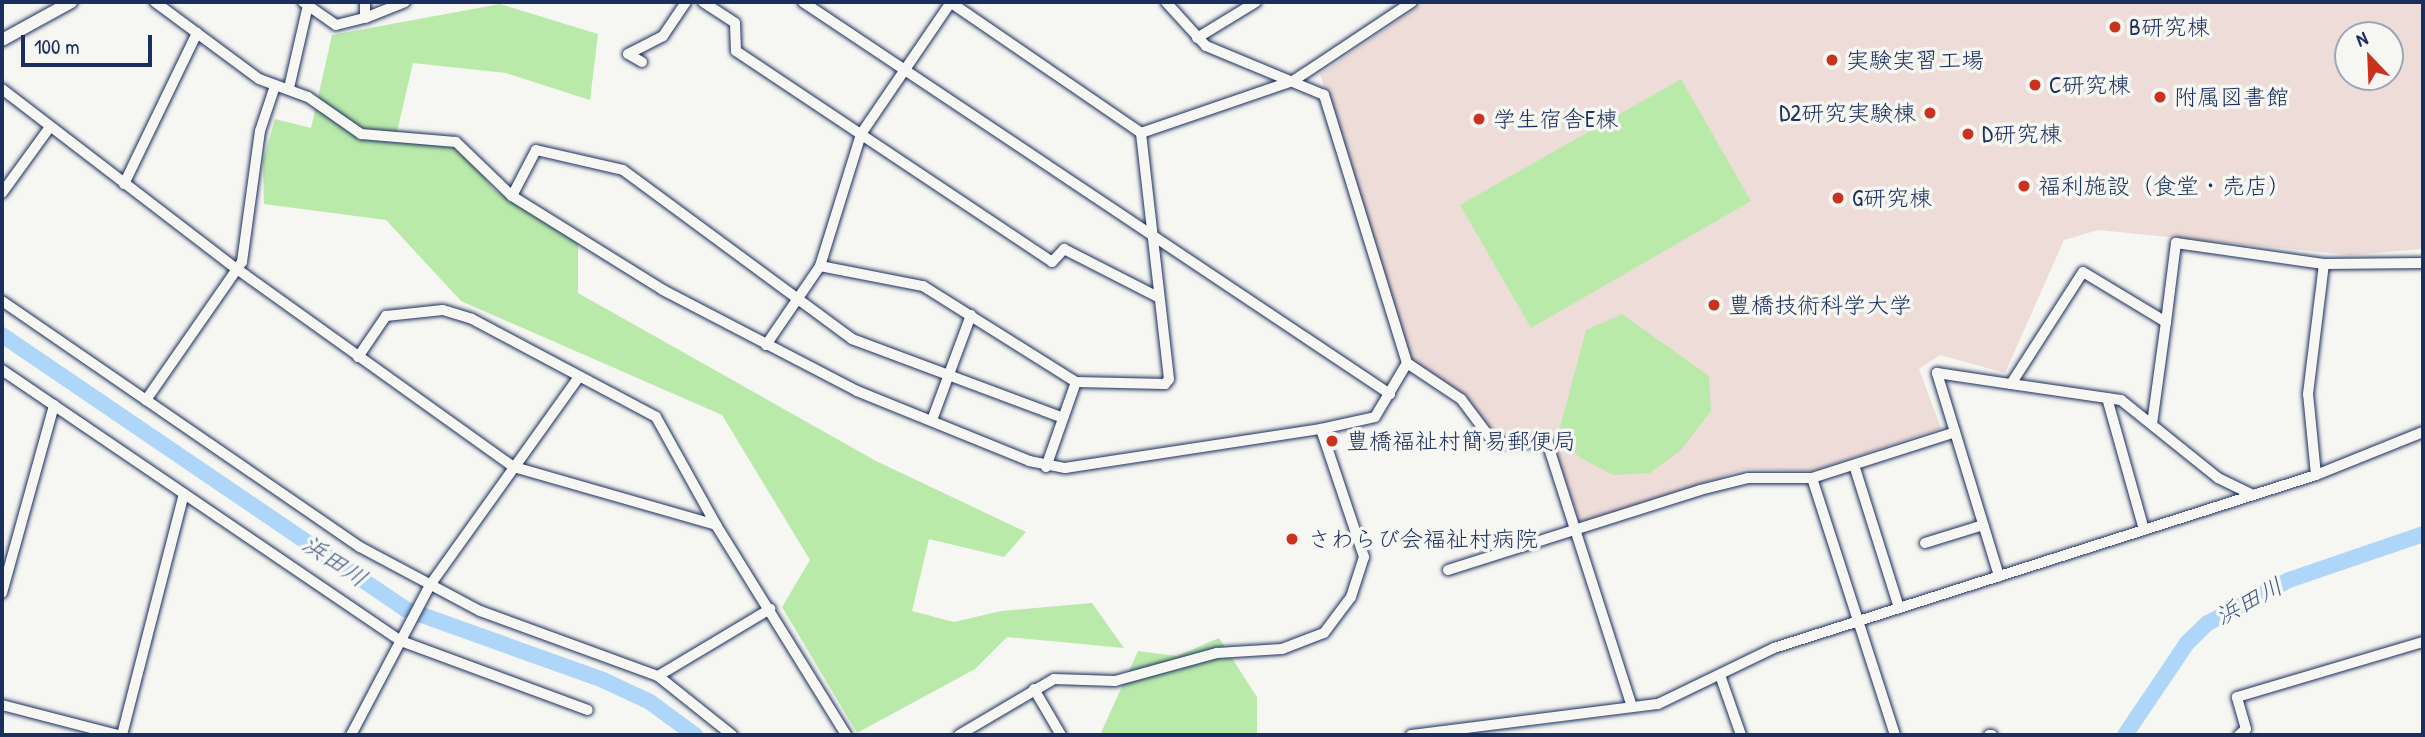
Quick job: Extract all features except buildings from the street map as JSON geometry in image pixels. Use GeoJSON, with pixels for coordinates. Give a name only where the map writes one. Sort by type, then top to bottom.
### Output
{"type":"FeatureCollection","features":[{"type":"Feature","properties":{"kind":"street"},"geometry":{"type":"LineString","coordinates":[[2,40],[71,2]]}},
{"type":"Feature","properties":{"kind":"street"},"geometry":{"type":"LineString","coordinates":[[155,2],[275,86],[289,88],[361,134],[456,142],[512,196],[765,345],[932,421],[1045,467],[1321,429],[1375,417],[1407,363]]}},
{"type":"Feature","properties":{"kind":"street"},"geometry":{"type":"LineString","coordinates":[[365,2],[365,18]]}},
{"type":"Feature","properties":{"kind":"street"},"geometry":{"type":"LineString","coordinates":[[289,88],[306,4],[336,25],[365,18],[405,2]]}},
{"type":"Feature","properties":{"kind":"street"},"geometry":{"type":"LineString","coordinates":[[642,62],[628,54],[663,36],[687,2]]}},
{"type":"Feature","properties":{"kind":"street"},"geometry":{"type":"LineString","coordinates":[[703,2],[735,23],[736,51],[1052,261],[1064,250],[1158,297]]}},
{"type":"Feature","properties":{"kind":"street"},"geometry":{"type":"LineString","coordinates":[[803,2],[1152,238],[1390,394]]}},
{"type":"Feature","properties":{"kind":"street"},"geometry":{"type":"LineString","coordinates":[[765,345],[820,266],[861,134],[951,2],[1141,133],[1169,379],[1165,384],[1076,382],[923,286],[820,266]]}},
{"type":"Feature","properties":{"kind":"street"},"geometry":{"type":"LineString","coordinates":[[1166,2],[1197,38],[1324,95],[1407,363],[1461,399],[1494,443],[1547,442],[1632,707]]}},
{"type":"Feature","properties":{"kind":"street"},"geometry":{"type":"LineString","coordinates":[[1197,38],[1256,2]]}},
{"type":"Feature","properties":{"kind":"street"},"geometry":{"type":"LineString","coordinates":[[1141,133],[1293,81],[1412,2]]}},
{"type":"Feature","properties":{"kind":"street"},"geometry":{"type":"LineString","coordinates":[[124,184],[197,33]]}},
{"type":"Feature","properties":{"kind":"street"},"geometry":{"type":"LineString","coordinates":[[146,400],[237,269],[260,131],[275,86]]}},
{"type":"Feature","properties":{"kind":"street"},"geometry":{"type":"LineString","coordinates":[[2,89],[237,269],[514,467],[716,525]]}},
{"type":"Feature","properties":{"kind":"street"},"geometry":{"type":"LineString","coordinates":[[2,193],[50,127]]}},
{"type":"Feature","properties":{"kind":"street"},"geometry":{"type":"LineString","coordinates":[[512,196],[536,149],[623,170],[798,296],[852,339],[1063,418]]}},
{"type":"Feature","properties":{"kind":"street"},"geometry":{"type":"LineString","coordinates":[[2152,424],[2176,243],[2324,264],[2423,263]]}},
{"type":"Feature","properties":{"kind":"street"},"geometry":{"type":"LineString","coordinates":[[2316,475],[2308,394],[2324,264]]}},
{"type":"Feature","properties":{"kind":"street"},"geometry":{"type":"LineString","coordinates":[[2011,384],[2083,272],[2166,322]]}},
{"type":"Feature","properties":{"kind":"street"},"geometry":{"type":"LineString","coordinates":[[2,301],[360,547],[429,587],[480,611],[658,676],[732,735]]}},
{"type":"Feature","properties":{"kind":"street"},"geometry":{"type":"LineString","coordinates":[[358,357],[386,316],[443,310],[656,416],[716,525],[846,735]]}},
{"type":"Feature","properties":{"kind":"street"},"geometry":{"type":"LineString","coordinates":[[932,421],[971,315]]}},
{"type":"Feature","properties":{"kind":"street"},"geometry":{"type":"LineString","coordinates":[[2,370],[402,639],[588,710]]}},
{"type":"Feature","properties":{"kind":"street"},"geometry":{"type":"LineString","coordinates":[[1999,576],[1937,373],[2121,400],[2218,478],[2253,495]]}},
{"type":"Feature","properties":{"kind":"street"},"geometry":{"type":"LineString","coordinates":[[351,735],[429,587],[579,377]]}},
{"type":"Feature","properties":{"kind":"street"},"geometry":{"type":"LineString","coordinates":[[1045,467],[1076,382]]}},
{"type":"Feature","properties":{"kind":"street"},"geometry":{"type":"LineString","coordinates":[[2107,398],[2144,530]]}},
{"type":"Feature","properties":{"kind":"street"},"geometry":{"type":"LineString","coordinates":[[2,593],[54,405]]}},
{"type":"Feature","properties":{"kind":"street"},"geometry":{"type":"LineString","coordinates":[[959,735],[1034,689],[1072,677],[1115,681],[1217,653],[1282,649],[1324,632],[1351,597],[1364,558],[1358,524],[1321,429]]}},
{"type":"Feature","properties":{"kind":"street"},"geometry":{"type":"LineString","coordinates":[[1448,570],[1748,478],[1812,478],[1955,432]]}},
{"type":"Feature","properties":{"kind":"street"},"geometry":{"type":"LineString","coordinates":[[1411,735],[1658,704],[1774,648],[2316,475],[2423,432]]}},
{"type":"Feature","properties":{"kind":"street"},"geometry":{"type":"LineString","coordinates":[[1854,465],[1899,608]]}},
{"type":"Feature","properties":{"kind":"street"},"geometry":{"type":"LineString","coordinates":[[1812,478],[1895,735]]}},
{"type":"Feature","properties":{"kind":"street"},"geometry":{"type":"LineString","coordinates":[[2,705],[120,735],[184,494]]}},
{"type":"Feature","properties":{"kind":"street"},"geometry":{"type":"LineString","coordinates":[[1925,544],[1983,525]]}},
{"type":"Feature","properties":{"kind":"street"},"geometry":{"type":"LineString","coordinates":[[658,676],[770,609]]}},
{"type":"Feature","properties":{"kind":"street"},"geometry":{"type":"LineString","coordinates":[[2239,735],[2246,729],[2237,697],[2423,642]]}},
{"type":"Feature","properties":{"kind":"street"},"geometry":{"type":"LineString","coordinates":[[1720,675],[1741,735]]}},
{"type":"Feature","properties":{"kind":"street"},"geometry":{"type":"LineString","coordinates":[[1034,689],[1061,735]]}},
{"type":"Feature","properties":{"kind":"shaded area","name":"豊橋技術科学大学"},"geometry":{"type":"Polygon","coordinates":[[[1425,2],[2423,2],[2423,249],[2351,255],[2098,230],[2064,240],[2005,373],[1940,355],[1919,369],[1941,428],[1813,471],[1745,469],[1580,524],[1551,437],[1497,438],[1466,396],[1411,362],[1320,74],[1425,2]]]}},
{"type":"Feature","properties":{"kind":"green space"},"geometry":{"type":"Polygon","coordinates":[[[500,4],[598,34],[590,100],[506,73],[413,63],[396,136],[462,147],[493,189],[578,240],[578,293],[876,461],[1026,532],[1004,557],[929,539],[912,611],[954,622],[1001,611],[1092,603],[1124,648],[1007,637],[975,669],[857,733],[782,607],[810,560],[722,415],[461,301],[386,220],[264,204],[263,161],[275,119],[311,128],[332,35],[500,4]]]}},
{"type":"Feature","properties":{"kind":"green space"},"geometry":{"type":"Polygon","coordinates":[[[1681,79],[1751,201],[1531,328],[1460,205],[1681,79]]]}},
{"type":"Feature","properties":{"kind":"green space"},"geometry":{"type":"Polygon","coordinates":[[[1622,314],[1709,376],[1711,411],[1681,450],[1650,473],[1613,475],[1579,457],[1558,435],[1586,330],[1622,314]]]}},
{"type":"Feature","properties":{"kind":"green space"},"geometry":{"type":"Polygon","coordinates":[[[1219,638],[1257,697],[1257,735],[1100,735],[1138,651],[1177,656],[1219,638]]]}},
{"type":"Feature","properties":{"kind":"waterway","name":"浜田川"},"geometry":{"type":"LineString","coordinates":[[2,335],[405,609],[603,680],[650,702],[695,735]]}},
{"type":"Feature","properties":{"kind":"waterway","name":"浜田川"},"geometry":{"type":"LineString","coordinates":[[2125,735],[2187,643],[2208,623],[2289,580],[2423,534]]}},
{"type":"Feature","properties":{"kind":"waterway"},"geometry":{"type":"LineString","coordinates":[[2413,735],[2423,733]]}},
{"type":"Feature","properties":{"kind":"place","name":"B研究棟"},"geometry":{"type":"Point","coordinates":[2115,27]}},
{"type":"Feature","properties":{"kind":"place","name":"実験実習工場"},"geometry":{"type":"Point","coordinates":[1832,60]}},
{"type":"Feature","properties":{"kind":"place","name":"C研究棟"},"geometry":{"type":"Point","coordinates":[2035,85]}},
{"type":"Feature","properties":{"kind":"place","name":"附属図書館"},"geometry":{"type":"Point","coordinates":[2160,97]}},
{"type":"Feature","properties":{"kind":"place","name":"D2研究実験棟"},"geometry":{"type":"Point","coordinates":[1930,113]}},
{"type":"Feature","properties":{"kind":"place","name":"学生宿舎E棟"},"geometry":{"type":"Point","coordinates":[1479,119]}},
{"type":"Feature","properties":{"kind":"place","name":"D研究棟"},"geometry":{"type":"Point","coordinates":[1968,134]}},
{"type":"Feature","properties":{"kind":"place","name":"福利施設（食堂・売店）"},"geometry":{"type":"Point","coordinates":[2024,186]}},
{"type":"Feature","properties":{"kind":"place","name":"G研究棟"},"geometry":{"type":"Point","coordinates":[1838,198]}},
{"type":"Feature","properties":{"kind":"place","name":"豊橋技術科学大学"},"geometry":{"type":"Point","coordinates":[1714,305]}},
{"type":"Feature","properties":{"kind":"place","name":"豊橋福祉村簡易郵便局"},"geometry":{"type":"Point","coordinates":[1332,441]}},
{"type":"Feature","properties":{"kind":"place","name":"さわらび会福祉村病院"},"geometry":{"type":"Point","coordinates":[1292,539]}}]}
